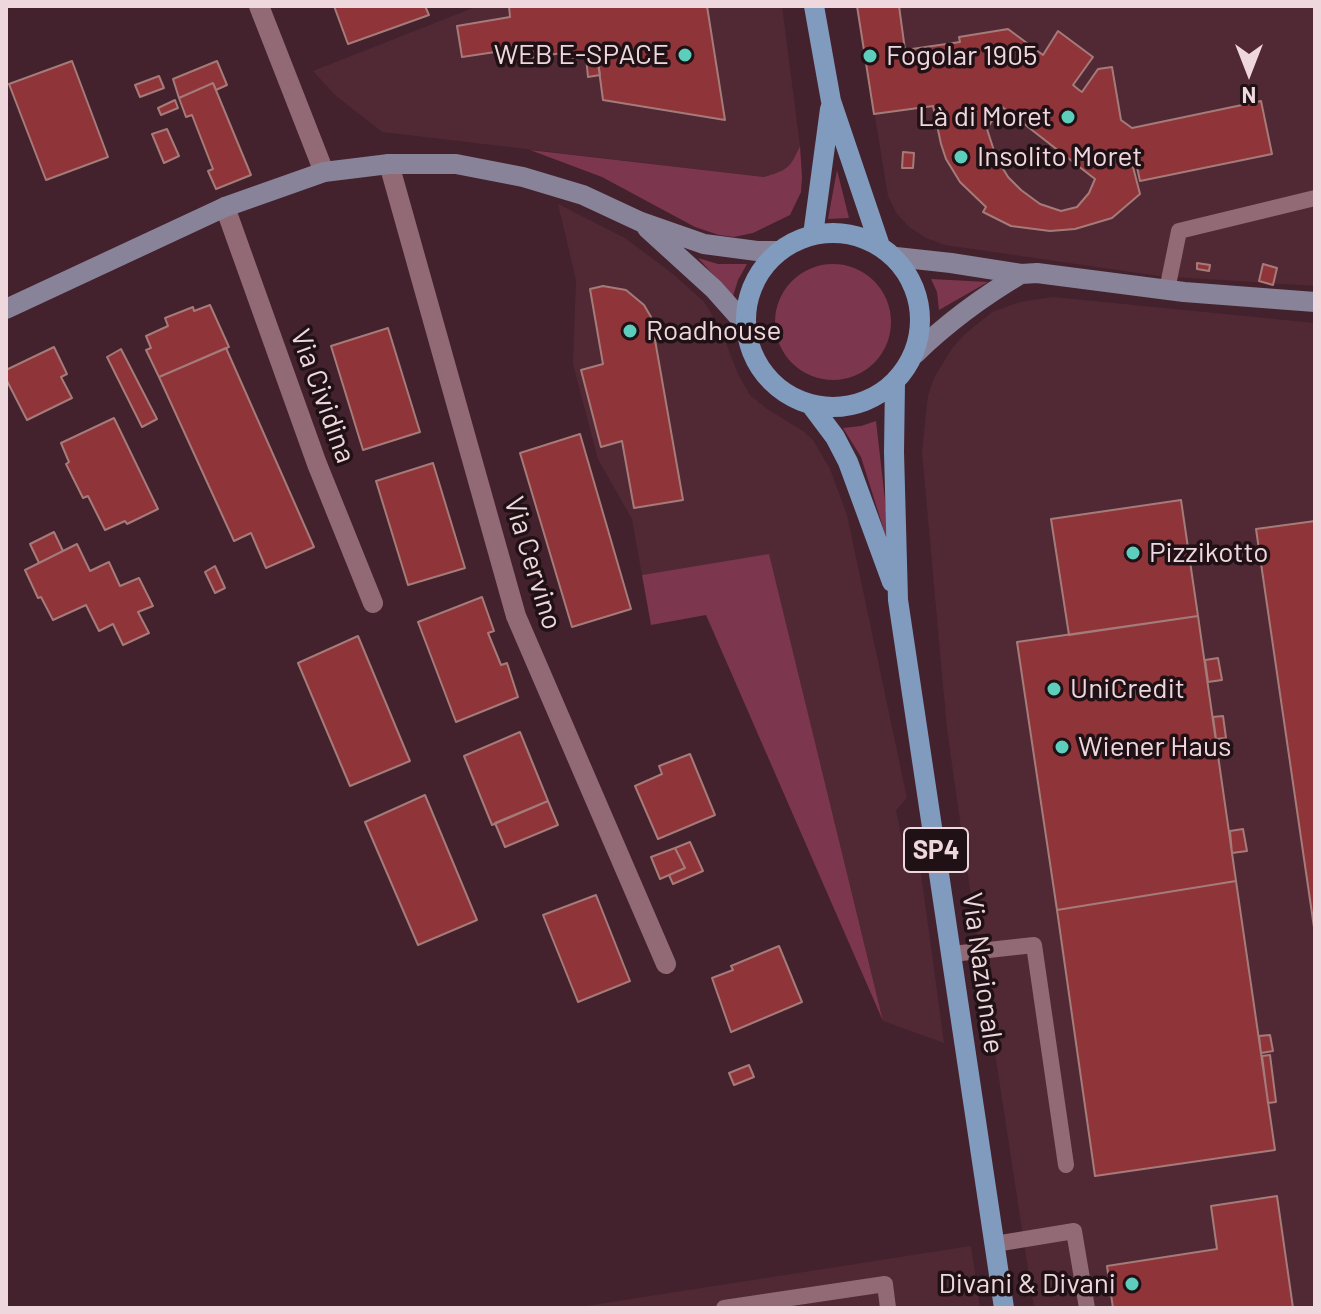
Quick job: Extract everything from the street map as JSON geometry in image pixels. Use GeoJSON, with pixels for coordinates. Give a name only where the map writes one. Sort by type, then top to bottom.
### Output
{"type":"FeatureCollection","features":[{"type":"Feature","properties":{"kind":"main road"},"geometry":{"type":"LineString","coordinates":[[814,6],[831,101],[888,252]]}},
{"type":"Feature","properties":{"kind":"main road"},"geometry":{"type":"LineString","coordinates":[[813,235],[831,101]]}},
{"type":"Feature","properties":{"kind":"main road"},"geometry":{"type":"LineString","coordinates":[[829,232],[863,237],[888,252],[909,275],[918,295],[921,326],[915,354],[908,366],[895,382],[875,398],[850,406],[831,408],[811,405],[788,395],[767,378],[752,354],[746,325],[747,304],[753,283],[778,251],[813,235],[829,232]]}},
{"type":"Feature","properties":{"kind":"main road","name":"Via Nazionale"},"geometry":{"type":"LineString","coordinates":[[895,382],[898,600],[1004,1308]]}},
{"type":"Feature","properties":{"kind":"main road","name":"Via Nazionale"},"geometry":{"type":"LineString","coordinates":[[811,405],[835,437],[848,462],[898,600]]}},
{"type":"Feature","properties":{"kind":"street"},"geometry":{"type":"LineString","coordinates":[[259,6],[324,172]]}},
{"type":"Feature","properties":{"kind":"street"},"geometry":{"type":"LineString","coordinates":[[6,309],[225,207],[324,172],[389,164],[456,164],[523,177],[583,195],[641,222],[704,244],[778,251]]}},
{"type":"Feature","properties":{"kind":"street","name":"Via Cervino"},"geometry":{"type":"LineString","coordinates":[[389,164],[516,616],[666,964]]}},
{"type":"Feature","properties":{"kind":"street","name":"Via Cividina"},"geometry":{"type":"LineString","coordinates":[[225,207],[317,464],[373,603]]}},
{"type":"Feature","properties":{"kind":"street"},"geometry":{"type":"LineString","coordinates":[[641,222],[714,289],[746,325]]}},
{"type":"Feature","properties":{"kind":"street"},"geometry":{"type":"LineString","coordinates":[[888,252],[1021,274],[1037,273],[1167,290],[1315,302]]}},
{"type":"Feature","properties":{"kind":"street"},"geometry":{"type":"LineString","coordinates":[[915,354],[990,292],[1021,274]]}},
{"type":"Feature","properties":{"kind":"lane"},"geometry":{"type":"LineString","coordinates":[[1167,290],[1179,231],[1315,198]]}},
{"type":"Feature","properties":{"kind":"lane"},"geometry":{"type":"LineString","coordinates":[[952,954],[1034,945],[1066,1165]]}},
{"type":"Feature","properties":{"kind":"lane"},"geometry":{"type":"LineString","coordinates":[[995,1244],[1074,1231],[1087,1308]]}},
{"type":"Feature","properties":{"kind":"lane"},"geometry":{"type":"LineString","coordinates":[[724,1308],[885,1284],[888,1308]]}},
{"type":"Feature","properties":{"kind":"shaded area"},"geometry":{"type":"Polygon","coordinates":[[[478,6],[782,6],[800,146],[792,165],[764,177],[382,132],[336,96],[313,71],[478,6]]]}},
{"type":"Feature","properties":{"kind":"shaded area"},"geometry":{"type":"Polygon","coordinates":[[[857,6],[1315,6],[1315,286],[1159,276],[945,245],[926,238],[897,214],[888,196],[857,6]]]}},
{"type":"Feature","properties":{"kind":"shaded area"},"geometry":{"type":"Polygon","coordinates":[[[800,146],[801,192],[790,215],[753,233],[734,237],[695,227],[602,177],[530,150],[764,177],[787,167],[800,146]]]}},
{"type":"Feature","properties":{"kind":"shaded area"},"geometry":{"type":"Polygon","coordinates":[[[837,170],[849,218],[828,219],[837,170]]]}},
{"type":"Feature","properties":{"kind":"shaded area"},"geometry":{"type":"Polygon","coordinates":[[[558,204],[625,238],[704,302],[720,328],[750,395],[813,440],[830,469],[847,515],[907,798],[896,810],[904,849],[919,859],[944,1043],[883,1021],[769,555],[642,575],[632,519],[598,459],[573,364],[576,280],[558,204]]]}},
{"type":"Feature","properties":{"kind":"shaded area"},"geometry":{"type":"Polygon","coordinates":[[[698,258],[718,264],[747,264],[733,296],[698,258]]]}},
{"type":"Feature","properties":{"kind":"shaded area"},"geometry":{"type":"Polygon","coordinates":[[[833,264],[855,268],[874,281],[887,300],[891,322],[887,344],[874,363],[855,376],[833,380],[811,376],[792,363],[779,344],[775,322],[779,300],[792,281],[811,268],[833,264]]]}},
{"type":"Feature","properties":{"kind":"shaded area"},"geometry":{"type":"Polygon","coordinates":[[[931,279],[988,282],[939,310],[937,292],[931,279]]]}},
{"type":"Feature","properties":{"kind":"shaded area"},"geometry":{"type":"Polygon","coordinates":[[[1053,297],[1315,323],[1315,1308],[1034,1308],[947,729],[922,452],[928,395],[935,376],[953,347],[992,312],[1020,302],[1053,297]]]}},
{"type":"Feature","properties":{"kind":"shaded area"},"geometry":{"type":"Polygon","coordinates":[[[876,421],[891,553],[861,457],[843,428],[876,421]]]}},
{"type":"Feature","properties":{"kind":"shaded area"},"geometry":{"type":"Polygon","coordinates":[[[769,554],[883,1021],[706,615],[651,625],[642,575],[769,554]]]}},
{"type":"Feature","properties":{"kind":"shaded area"},"geometry":{"type":"Polygon","coordinates":[[[971,1246],[980,1308],[573,1308],[971,1246]]]}},
{"type":"Feature","properties":{"kind":"building"},"geometry":{"type":"Polygon","coordinates":[[[334,6],[425,6],[429,15],[348,44],[334,6]]]}},
{"type":"Feature","properties":{"kind":"building"},"geometry":{"type":"Polygon","coordinates":[[[509,6],[707,6],[725,120],[603,100],[597,55],[563,61],[562,53],[517,60],[515,49],[462,57],[457,26],[510,17],[509,6]]]}},
{"type":"Feature","properties":{"kind":"building","name":"Là di Moret"},"geometry":{"type":"Polygon","coordinates":[[[857,6],[899,6],[905,50],[960,42],[959,37],[1008,29],[1043,55],[1058,31],[1093,57],[1073,85],[1082,92],[1098,69],[1112,67],[1121,120],[1132,128],[1261,101],[1272,154],[1140,181],[1137,167],[1133,167],[1140,194],[1112,218],[1075,229],[1050,231],[1011,226],[983,212],[986,207],[960,182],[946,159],[933,106],[874,114],[857,6]],[[1001,106],[987,129],[996,157],[1008,177],[1021,190],[1040,204],[1061,211],[1077,207],[1089,193],[1095,179],[1001,106]]]}},
{"type":"Feature","properties":{"kind":"building"},"geometry":{"type":"Polygon","coordinates":[[[597,55],[600,75],[588,77],[586,57],[597,55]]]}},
{"type":"Feature","properties":{"kind":"building"},"geometry":{"type":"Polygon","coordinates":[[[72,61],[108,157],[46,180],[9,84],[72,61]]]}},
{"type":"Feature","properties":{"kind":"building"},"geometry":{"type":"Polygon","coordinates":[[[217,61],[227,85],[216,90],[213,83],[179,98],[173,79],[217,61]]]}},
{"type":"Feature","properties":{"kind":"building"},"geometry":{"type":"Polygon","coordinates":[[[159,76],[164,88],[140,97],[135,85],[159,76]]]}},
{"type":"Feature","properties":{"kind":"building"},"geometry":{"type":"Polygon","coordinates":[[[213,83],[251,175],[216,189],[208,171],[213,169],[192,115],[186,117],[179,98],[213,83]]]}},
{"type":"Feature","properties":{"kind":"building"},"geometry":{"type":"Polygon","coordinates":[[[175,100],[178,108],[161,115],[158,108],[175,100]]]}},
{"type":"Feature","properties":{"kind":"building"},"geometry":{"type":"Polygon","coordinates":[[[167,129],[179,156],[164,163],[152,134],[167,129]]]}},
{"type":"Feature","properties":{"kind":"building"},"geometry":{"type":"Polygon","coordinates":[[[903,152],[914,153],[913,168],[902,168],[903,152]]]}},
{"type":"Feature","properties":{"kind":"building"},"geometry":{"type":"Polygon","coordinates":[[[1197,263],[1210,265],[1209,271],[1197,269],[1197,263]]]}},
{"type":"Feature","properties":{"kind":"building"},"geometry":{"type":"Polygon","coordinates":[[[1263,264],[1277,268],[1273,285],[1259,281],[1263,264]]]}},
{"type":"Feature","properties":{"kind":"building"},"geometry":{"type":"Polygon","coordinates":[[[603,286],[626,290],[644,305],[651,317],[683,500],[634,508],[622,441],[601,447],[581,370],[603,364],[590,289],[603,286]]]}},
{"type":"Feature","properties":{"kind":"building"},"geometry":{"type":"Polygon","coordinates":[[[210,305],[229,347],[159,377],[146,350],[151,348],[146,336],[168,326],[165,318],[193,307],[194,311],[210,305]]]}},
{"type":"Feature","properties":{"kind":"building"},"geometry":{"type":"Polygon","coordinates":[[[388,328],[420,432],[363,450],[331,346],[388,328]]]}},
{"type":"Feature","properties":{"kind":"building"},"geometry":{"type":"Polygon","coordinates":[[[54,347],[67,374],[61,377],[72,398],[27,420],[6,379],[6,370],[54,347]]]}},
{"type":"Feature","properties":{"kind":"building"},"geometry":{"type":"Polygon","coordinates":[[[226,348],[314,547],[266,568],[251,533],[234,541],[159,377],[226,348]]]}},
{"type":"Feature","properties":{"kind":"building"},"geometry":{"type":"Polygon","coordinates":[[[121,349],[157,419],[142,427],[107,357],[121,349]]]}},
{"type":"Feature","properties":{"kind":"building"},"geometry":{"type":"Polygon","coordinates":[[[114,418],[158,509],[127,524],[125,521],[105,530],[88,496],[83,498],[66,464],[69,462],[61,443],[114,418]]]}},
{"type":"Feature","properties":{"kind":"building"},"geometry":{"type":"Polygon","coordinates":[[[580,434],[631,609],[572,627],[520,453],[580,434]]]}},
{"type":"Feature","properties":{"kind":"building"},"geometry":{"type":"Polygon","coordinates":[[[433,463],[465,568],[408,585],[376,481],[433,463]]]}},
{"type":"Feature","properties":{"kind":"building"},"geometry":{"type":"Polygon","coordinates":[[[1181,500],[1198,616],[1069,635],[1051,519],[1181,500]]]}},
{"type":"Feature","properties":{"kind":"building"},"geometry":{"type":"Polygon","coordinates":[[[1315,521],[1315,934],[1256,529],[1315,521]]]}},
{"type":"Feature","properties":{"kind":"building"},"geometry":{"type":"Polygon","coordinates":[[[54,532],[63,551],[39,563],[30,544],[54,532]]]}},
{"type":"Feature","properties":{"kind":"building"},"geometry":{"type":"Polygon","coordinates":[[[77,544],[90,571],[109,562],[120,586],[139,578],[153,606],[138,612],[149,633],[123,645],[113,624],[99,631],[86,605],[53,620],[25,570],[77,544]]]}},
{"type":"Feature","properties":{"kind":"building"},"geometry":{"type":"Polygon","coordinates":[[[215,566],[225,588],[215,593],[205,572],[215,566]]]}},
{"type":"Feature","properties":{"kind":"building"},"geometry":{"type":"Polygon","coordinates":[[[482,597],[494,631],[488,633],[501,665],[507,663],[518,697],[456,722],[418,622],[482,597]]]}},
{"type":"Feature","properties":{"kind":"building"},"geometry":{"type":"Polygon","coordinates":[[[1198,616],[1236,881],[1057,910],[1017,642],[1198,616]]]}},
{"type":"Feature","properties":{"kind":"building"},"geometry":{"type":"Polygon","coordinates":[[[358,636],[410,761],[350,786],[298,663],[358,636]]]}},
{"type":"Feature","properties":{"kind":"building"},"geometry":{"type":"Polygon","coordinates":[[[1218,658],[1222,680],[1208,682],[1205,660],[1218,658]]]}},
{"type":"Feature","properties":{"kind":"building"},"geometry":{"type":"Polygon","coordinates":[[[1223,716],[1226,738],[1216,739],[1213,717],[1223,716]]]}},
{"type":"Feature","properties":{"kind":"building"},"geometry":{"type":"Polygon","coordinates":[[[520,732],[548,801],[492,825],[464,756],[520,732]]]}},
{"type":"Feature","properties":{"kind":"building"},"geometry":{"type":"Polygon","coordinates":[[[690,754],[715,815],[658,839],[635,786],[662,774],[659,766],[690,754]]]}},
{"type":"Feature","properties":{"kind":"building"},"geometry":{"type":"Polygon","coordinates":[[[425,795],[477,920],[418,945],[365,822],[425,795]]]}},
{"type":"Feature","properties":{"kind":"building"},"geometry":{"type":"Polygon","coordinates":[[[548,801],[558,825],[505,847],[495,823],[548,801]]]}},
{"type":"Feature","properties":{"kind":"building"},"geometry":{"type":"Polygon","coordinates":[[[1243,829],[1247,851],[1232,853],[1230,831],[1243,829]]]}},
{"type":"Feature","properties":{"kind":"building"},"geometry":{"type":"Polygon","coordinates":[[[690,842],[703,871],[673,884],[669,875],[685,868],[675,848],[690,842]]]}},
{"type":"Feature","properties":{"kind":"building"},"geometry":{"type":"Polygon","coordinates":[[[675,848],[685,868],[660,879],[651,857],[675,848]]]}},
{"type":"Feature","properties":{"kind":"building"},"geometry":{"type":"Polygon","coordinates":[[[1236,881],[1275,1150],[1095,1176],[1057,910],[1236,881]]]}},
{"type":"Feature","properties":{"kind":"building"},"geometry":{"type":"Polygon","coordinates":[[[596,895],[630,981],[578,1002],[543,915],[596,895]]]}},
{"type":"Feature","properties":{"kind":"building"},"geometry":{"type":"Polygon","coordinates":[[[779,946],[802,1002],[731,1032],[712,978],[733,970],[731,966],[779,946]]]}},
{"type":"Feature","properties":{"kind":"building"},"geometry":{"type":"Polygon","coordinates":[[[1270,1035],[1273,1051],[1261,1053],[1259,1036],[1270,1035]]]}},
{"type":"Feature","properties":{"kind":"building"},"geometry":{"type":"Polygon","coordinates":[[[1270,1055],[1276,1102],[1268,1103],[1262,1056],[1270,1055]]]}},
{"type":"Feature","properties":{"kind":"building"},"geometry":{"type":"Polygon","coordinates":[[[749,1065],[754,1077],[734,1085],[729,1073],[749,1065]]]}},
{"type":"Feature","properties":{"kind":"building"},"geometry":{"type":"Polygon","coordinates":[[[1277,1196],[1293,1308],[1113,1308],[1107,1266],[1217,1249],[1211,1206],[1277,1196]]]}},
{"type":"Feature","properties":{"kind":"place","name":"WEB E-SPACE"},"geometry":{"type":"Point","coordinates":[685,55]}},
{"type":"Feature","properties":{"kind":"place","name":"Fogolar 1905"},"geometry":{"type":"Point","coordinates":[870,56]}},
{"type":"Feature","properties":{"kind":"place","name":"Là di Moret"},"geometry":{"type":"Point","coordinates":[1068,117]}},
{"type":"Feature","properties":{"kind":"place","name":"Insolito Moret"},"geometry":{"type":"Point","coordinates":[961,157]}},
{"type":"Feature","properties":{"kind":"place","name":"Roadhouse"},"geometry":{"type":"Point","coordinates":[630,331]}},
{"type":"Feature","properties":{"kind":"place","name":"Pizzikotto"},"geometry":{"type":"Point","coordinates":[1133,553]}},
{"type":"Feature","properties":{"kind":"place","name":"UniCredit"},"geometry":{"type":"Point","coordinates":[1054,689]}},
{"type":"Feature","properties":{"kind":"place","name":"Wiener Haus"},"geometry":{"type":"Point","coordinates":[1062,747]}},
{"type":"Feature","properties":{"kind":"place","name":"Divani & Divani"},"geometry":{"type":"Point","coordinates":[1132,1284]}}]}
